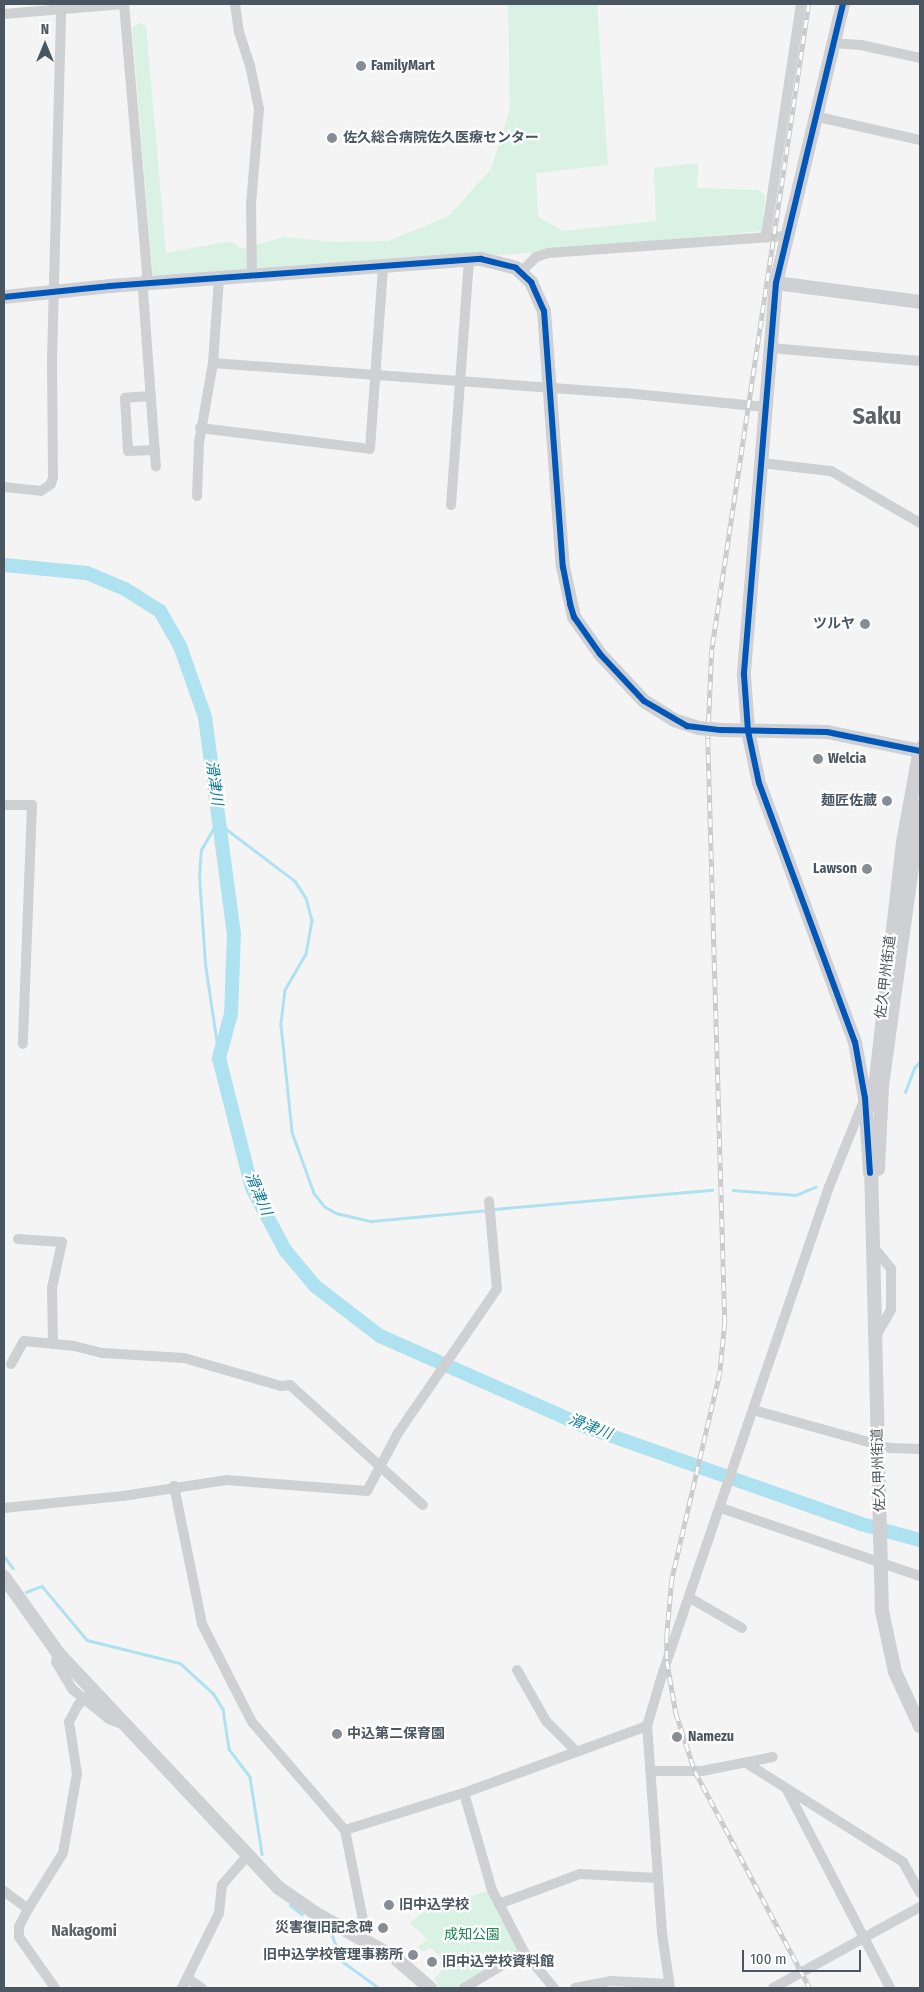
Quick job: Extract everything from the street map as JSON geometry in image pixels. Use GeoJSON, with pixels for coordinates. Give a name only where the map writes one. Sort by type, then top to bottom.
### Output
{"type":"FeatureCollection","features":[{"type":"Feature","properties":{"kind":"street"},"geometry":{"type":"LineString","coordinates":[[4,14],[124,4],[147,275],[145,283],[156,467]]}},
{"type":"Feature","properties":{"kind":"street"},"geometry":{"type":"LineString","coordinates":[[235,4],[239,32],[250,65],[259,109],[251,205],[252,276]]}},
{"type":"Feature","properties":{"kind":"street"},"geometry":{"type":"LineString","coordinates":[[766,235],[801,4]]}},
{"type":"Feature","properties":{"kind":"street"},"geometry":{"type":"LineString","coordinates":[[843,4],[785,236],[776,283],[745,648],[748,731],[755,770],[772,822],[855,1042],[869,1093],[880,1115]]}},
{"type":"Feature","properties":{"kind":"street"},"geometry":{"type":"LineString","coordinates":[[4,487],[41,491],[54,477],[51,460],[61,9]]}},
{"type":"Feature","properties":{"kind":"street"},"geometry":{"type":"LineString","coordinates":[[832,43],[860,45],[920,58]]}},
{"type":"Feature","properties":{"kind":"street"},"geometry":{"type":"LineString","coordinates":[[814,116],[920,140]]}},
{"type":"Feature","properties":{"kind":"street"},"geometry":{"type":"LineString","coordinates":[[521,272],[536,257],[548,253],[766,235],[785,236]]}},
{"type":"Feature","properties":{"kind":"street"},"geometry":{"type":"LineString","coordinates":[[4,297],[145,283],[383,266],[469,260],[501,262],[521,272],[535,289],[544,311],[563,567],[574,617],[594,647],[644,701],[674,720],[699,728],[827,732],[920,750]]}},
{"type":"Feature","properties":{"kind":"street"},"geometry":{"type":"LineString","coordinates":[[451,504],[469,260]]}},
{"type":"Feature","properties":{"kind":"street"},"geometry":{"type":"LineString","coordinates":[[200,428],[370,449],[383,266]]}},
{"type":"Feature","properties":{"kind":"street"},"geometry":{"type":"LineString","coordinates":[[197,496],[200,428],[213,363],[219,279]]}},
{"type":"Feature","properties":{"kind":"street"},"geometry":{"type":"LineString","coordinates":[[776,283],[920,302]]}},
{"type":"Feature","properties":{"kind":"street"},"geometry":{"type":"LineString","coordinates":[[771,348],[920,361]]}},
{"type":"Feature","properties":{"kind":"street"},"geometry":{"type":"LineString","coordinates":[[213,363],[550,387],[766,406]]}},
{"type":"Feature","properties":{"kind":"street"},"geometry":{"type":"LineString","coordinates":[[151,396],[126,398],[128,451],[155,450]]}},
{"type":"Feature","properties":{"kind":"street"},"geometry":{"type":"LineString","coordinates":[[761,463],[831,471],[920,523]]}},
{"type":"Feature","properties":{"kind":"street","name":"佐久甲州街道"},"geometry":{"type":"LineString","coordinates":[[874,1208],[870,1173],[869,1093],[903,842],[920,750]]}},
{"type":"Feature","properties":{"kind":"street"},"geometry":{"type":"LineString","coordinates":[[4,805],[32,805],[23,1044]]}},
{"type":"Feature","properties":{"kind":"street","name":"佐久甲州街道"},"geometry":{"type":"LineString","coordinates":[[920,807],[880,1115],[874,1208],[882,1611],[887,1645],[899,1683],[920,1726]]}},
{"type":"Feature","properties":{"kind":"street"},"geometry":{"type":"LineString","coordinates":[[575,1988],[610,1981],[669,1986],[658,1878],[647,1726],[662,1672],[722,1506],[841,1155],[869,1093]]}},
{"type":"Feature","properties":{"kind":"street"},"geometry":{"type":"LineString","coordinates":[[4,1508],[123,1496],[174,1486],[226,1480],[368,1491],[394,1440],[425,1391],[497,1289],[490,1207]]}},
{"type":"Feature","properties":{"kind":"street"},"geometry":{"type":"LineString","coordinates":[[18,1239],[62,1242],[52,1288],[53,1344]]}},
{"type":"Feature","properties":{"kind":"street"},"geometry":{"type":"LineString","coordinates":[[11,1364],[24,1341],[103,1353],[184,1358],[281,1386],[290,1385],[423,1504]]}},
{"type":"Feature","properties":{"kind":"street"},"geometry":{"type":"LineString","coordinates":[[753,1410],[904,1450],[920,1449]]}},
{"type":"Feature","properties":{"kind":"street"},"geometry":{"type":"LineString","coordinates":[[174,1486],[202,1624],[252,1722],[345,1830],[364,1925],[363,1937]]}},
{"type":"Feature","properties":{"kind":"street"},"geometry":{"type":"LineString","coordinates":[[722,1506],[920,1576]]}},
{"type":"Feature","properties":{"kind":"street"},"geometry":{"type":"LineString","coordinates":[[4,1577],[88,1695],[126,1725],[247,1856],[291,1897],[363,1937],[402,1962],[430,1988]]}},
{"type":"Feature","properties":{"kind":"street"},"geometry":{"type":"LineString","coordinates":[[690,1598],[742,1628]]}},
{"type":"Feature","properties":{"kind":"street"},"geometry":{"type":"LineString","coordinates":[[517,1670],[546,1721],[576,1751]]}},
{"type":"Feature","properties":{"kind":"street"},"geometry":{"type":"LineString","coordinates":[[55,1988],[19,1937],[19,1927],[63,1853],[77,1774],[69,1722],[88,1695]]}},
{"type":"Feature","properties":{"kind":"street"},"geometry":{"type":"LineString","coordinates":[[345,1830],[464,1793],[647,1726]]}},
{"type":"Feature","properties":{"kind":"street"},"geometry":{"type":"LineString","coordinates":[[650,1771],[690,1772],[748,1764],[773,1757]]}},
{"type":"Feature","properties":{"kind":"street"},"geometry":{"type":"LineString","coordinates":[[748,1764],[903,1862],[920,1893]]}},
{"type":"Feature","properties":{"kind":"street"},"geometry":{"type":"LineString","coordinates":[[786,1788],[862,1938],[890,1988]]}},
{"type":"Feature","properties":{"kind":"street"},"geometry":{"type":"LineString","coordinates":[[464,1793],[492,1890],[524,1952],[554,1988]]}},
{"type":"Feature","properties":{"kind":"street"},"geometry":{"type":"LineString","coordinates":[[182,1988],[219,1913],[222,1884],[247,1856]]}},
{"type":"Feature","properties":{"kind":"street"},"geometry":{"type":"LineString","coordinates":[[499,1904],[580,1874],[658,1878]]}},
{"type":"Feature","properties":{"kind":"street"},"geometry":{"type":"LineString","coordinates":[[4,1891],[28,1909]]}},
{"type":"Feature","properties":{"kind":"street"},"geometry":{"type":"LineString","coordinates":[[773,1988],[920,1908]]}},
{"type":"Feature","properties":{"kind":"street"},"geometry":{"type":"LineString","coordinates":[[464,1988],[524,1952]]}},
{"type":"Feature","properties":{"kind":"street"},"geometry":{"type":"LineString","coordinates":[[187,1978],[202,1988]]}},
{"type":"Feature","properties":{"kind":"green space"},"geometry":{"type":"Polygon","coordinates":[[[508,4],[597,4],[608,165],[536,173],[538,217],[563,231],[656,221],[654,168],[698,163],[697,188],[758,190],[765,195],[762,231],[492,256],[159,279],[153,276],[132,27],[141,23],[146,26],[166,253],[225,242],[232,242],[242,249],[285,237],[334,242],[388,241],[449,216],[491,169],[510,109],[508,4]]]}},
{"type":"Feature","properties":{"kind":"green space","name":"成知公園"},"geometry":{"type":"Polygon","coordinates":[[[490,1891],[519,1951],[457,1988],[441,1988],[434,1979],[448,1964],[430,1947],[425,1951],[418,1947],[427,1939],[410,1923],[424,1911],[435,1910],[465,1897],[490,1891]]]}},
{"type":"Feature","properties":{"kind":"waterway","name":"滑津川"},"geometry":{"type":"LineString","coordinates":[[4,565],[87,573],[125,589],[160,611],[180,646],[205,717],[234,933],[231,1014],[219,1058],[252,1188],[285,1250],[315,1286],[380,1336],[589,1428],[861,1524],[920,1540]]}},
{"type":"Feature","properties":{"kind":"waterway"},"geometry":{"type":"LineString","coordinates":[[219,1058],[205,964],[199,876],[201,850],[217,822],[295,881],[306,898],[312,920],[306,954],[285,990],[281,1025],[292,1132],[314,1193],[324,1206],[336,1213],[372,1221],[488,1210]]}},
{"type":"Feature","properties":{"kind":"waterway"},"geometry":{"type":"LineString","coordinates":[[905,1092],[914,1068],[920,1062]]}},
{"type":"Feature","properties":{"kind":"waterway"},"geometry":{"type":"LineString","coordinates":[[733,1190],[796,1195],[815,1187]]}},
{"type":"Feature","properties":{"kind":"waterway"},"geometry":{"type":"LineString","coordinates":[[494,1209],[712,1190]]}},
{"type":"Feature","properties":{"kind":"waterway"},"geometry":{"type":"LineString","coordinates":[[4,1556],[13,1568]]}},
{"type":"Feature","properties":{"kind":"waterway"},"geometry":{"type":"LineString","coordinates":[[26,1592],[42,1586],[87,1640],[180,1663],[213,1693],[223,1709],[229,1749],[250,1777],[262,1854]]}},
{"type":"Feature","properties":{"kind":"waterway"},"geometry":{"type":"LineString","coordinates":[[290,1905],[302,1914]]}},
{"type":"Feature","properties":{"kind":"waterway"},"geometry":{"type":"LineString","coordinates":[[331,1932],[342,1961],[379,1988]]}},
{"type":"Feature","properties":{"kind":"railway"},"geometry":{"type":"LineString","coordinates":[[809,4],[712,650],[708,739],[725,1323],[720,1373],[672,1580],[667,1635],[667,1661],[676,1713],[695,1771],[810,1988]]}},
{"type":"Feature","properties":{"kind":"cycle path"},"geometry":{"type":"LineString","coordinates":[[843,4],[776,283],[744,675],[748,731],[759,783],[855,1042],[865,1098],[870,1173]]}},
{"type":"Feature","properties":{"kind":"cycle path"},"geometry":{"type":"LineString","coordinates":[[4,297],[110,286],[481,259],[516,268],[531,282],[544,311],[563,567],[570,604],[574,617],[600,654],[644,701],[687,726],[721,730],[827,732],[920,751]]}},
{"type":"Feature","properties":{"kind":"place","name":"FamilyMart"},"geometry":{"type":"Point","coordinates":[361,66]}},
{"type":"Feature","properties":{"kind":"place","name":"佐久総合病院佐久医療センター"},"geometry":{"type":"Point","coordinates":[332,138]}},
{"type":"Feature","properties":{"kind":"place","name":"ツルヤ"},"geometry":{"type":"Point","coordinates":[865,624]}},
{"type":"Feature","properties":{"kind":"place","name":"Welcia"},"geometry":{"type":"Point","coordinates":[818,759]}},
{"type":"Feature","properties":{"kind":"place","name":"麺匠佐蔵"},"geometry":{"type":"Point","coordinates":[887,801]}},
{"type":"Feature","properties":{"kind":"place","name":"Lawson"},"geometry":{"type":"Point","coordinates":[867,869]}},
{"type":"Feature","properties":{"kind":"place","name":"中込第二保育園"},"geometry":{"type":"Point","coordinates":[337,1734]}},
{"type":"Feature","properties":{"kind":"place","name":"Namezu"},"geometry":{"type":"Point","coordinates":[677,1737]}},
{"type":"Feature","properties":{"kind":"place","name":"旧中込学校"},"geometry":{"type":"Point","coordinates":[389,1905]}},
{"type":"Feature","properties":{"kind":"place","name":"災害復旧記念碑"},"geometry":{"type":"Point","coordinates":[383,1928]}},
{"type":"Feature","properties":{"kind":"place","name":"旧中込学校管理事務所"},"geometry":{"type":"Point","coordinates":[413,1955]}},
{"type":"Feature","properties":{"kind":"place","name":"旧中込学校資料館"},"geometry":{"type":"Point","coordinates":[432,1962]}},
{"type":"Feature","properties":{"kind":"district","name":"Saku"},"geometry":{"type":"Point","coordinates":[877,417]}},
{"type":"Feature","properties":{"kind":"district","name":"Nakagomi"},"geometry":{"type":"Point","coordinates":[84,1931]}}]}
